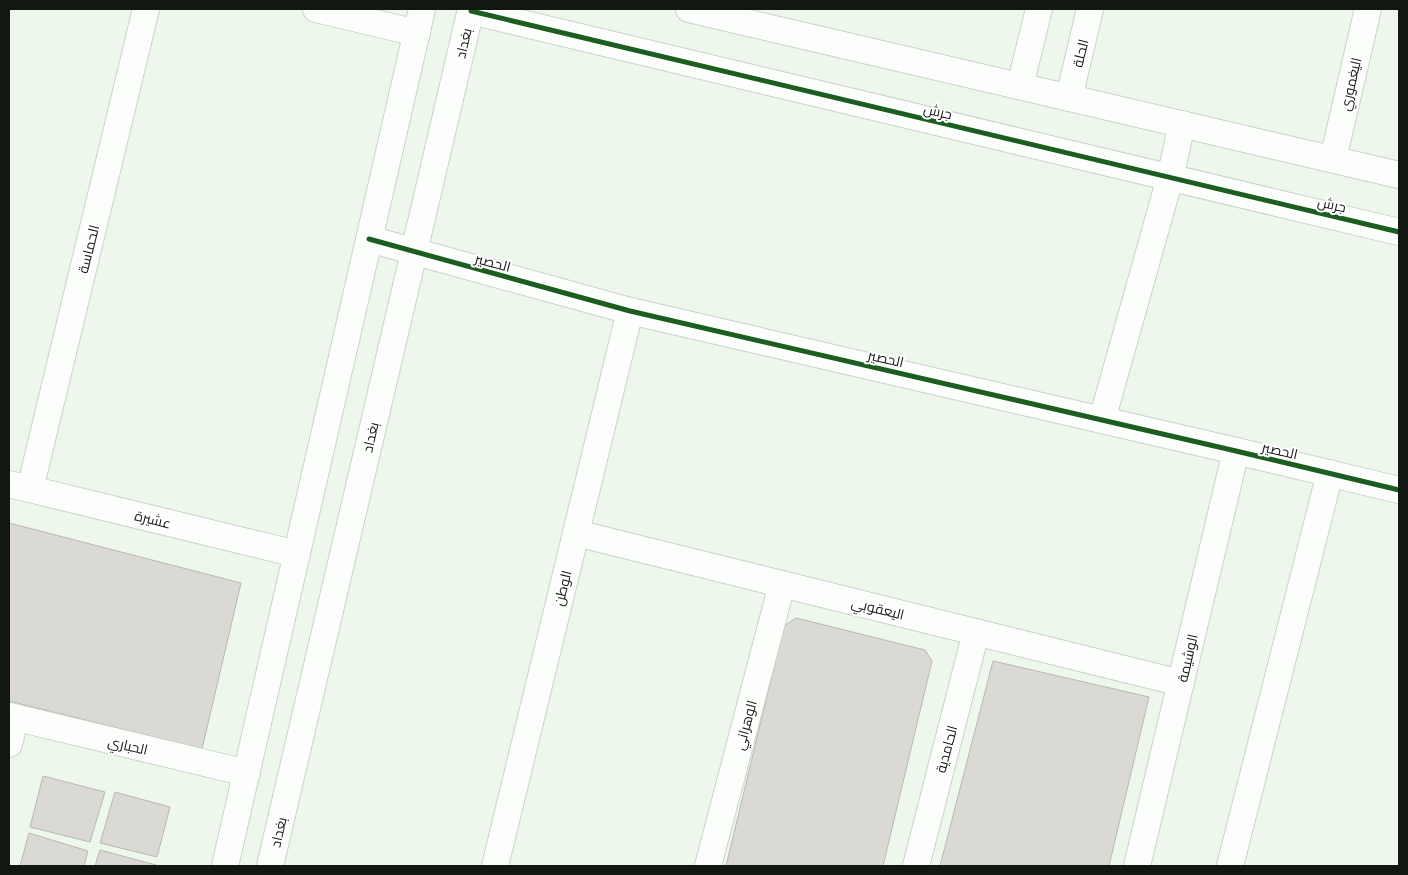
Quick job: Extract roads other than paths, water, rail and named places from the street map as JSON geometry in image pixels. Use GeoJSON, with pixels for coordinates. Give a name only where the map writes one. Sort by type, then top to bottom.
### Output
{"type":"FeatureCollection","features":[{"type":"Feature","properties":{"kind":"street","name":"الحماسة"},"geometry":{"type":"LineString","coordinates":[[20,486],[146,9]]}},
{"type":"Feature","properties":{"kind":"street"},"geometry":{"type":"LineString","coordinates":[[225,866],[420,21],[316,9]]}},
{"type":"Feature","properties":{"kind":"street"},"geometry":{"type":"LineString","coordinates":[[689,9],[1399,175]]}},
{"type":"Feature","properties":{"kind":"street"},"geometry":{"type":"LineString","coordinates":[[1020,86],[1039,9]]}},
{"type":"Feature","properties":{"kind":"street","name":"الحلة"},"geometry":{"type":"LineString","coordinates":[[1069,98],[1090,9]]}},
{"type":"Feature","properties":{"kind":"street","name":"اليغموري"},"geometry":{"type":"LineString","coordinates":[[1333,159],[1368,9]]}},
{"type":"Feature","properties":{"kind":"street","name":"جرش"},"geometry":{"type":"LineString","coordinates":[[471,10],[1399,232]]}},
{"type":"Feature","properties":{"kind":"street","name":"بغداد"},"geometry":{"type":"LineString","coordinates":[[270,866],[471,10]]}},
{"type":"Feature","properties":{"kind":"street"},"geometry":{"type":"LineString","coordinates":[[1102,420],[1170,178],[1182,124]]}},
{"type":"Feature","properties":{"kind":"street","name":"الحصير"},"geometry":{"type":"LineString","coordinates":[[369,239],[630,311],[1399,490]]}},
{"type":"Feature","properties":{"kind":"street","name":"الوطن"},"geometry":{"type":"LineString","coordinates":[[495,866],[630,311]]}},
{"type":"Feature","properties":{"kind":"street","name":"الوشيمة"},"geometry":{"type":"LineString","coordinates":[[1137,866],[1236,451]]}},
{"type":"Feature","properties":{"kind":"street"},"geometry":{"type":"LineString","coordinates":[[1230,866],[1330,473]]}},
{"type":"Feature","properties":{"kind":"street","name":"عشيرة"},"geometry":{"type":"LineString","coordinates":[[20,486],[297,554]]}},
{"type":"Feature","properties":{"kind":"street","name":"اليعقوبي"},"geometry":{"type":"LineString","coordinates":[[576,533],[1181,683]]}},
{"type":"Feature","properties":{"kind":"street","name":"الوهراني"},"geometry":{"type":"LineString","coordinates":[[708,866],[782,584]]}},
{"type":"Feature","properties":{"kind":"street","name":"الحامدية"},"geometry":{"type":"LineString","coordinates":[[916,866],[976,632]]}},
{"type":"Feature","properties":{"kind":"street"},"geometry":{"type":"LineString","coordinates":[[9,744],[12,717]]}},
{"type":"Feature","properties":{"kind":"street","name":"الحباري"},"geometry":{"type":"LineString","coordinates":[[12,717],[247,773]]}}]}
